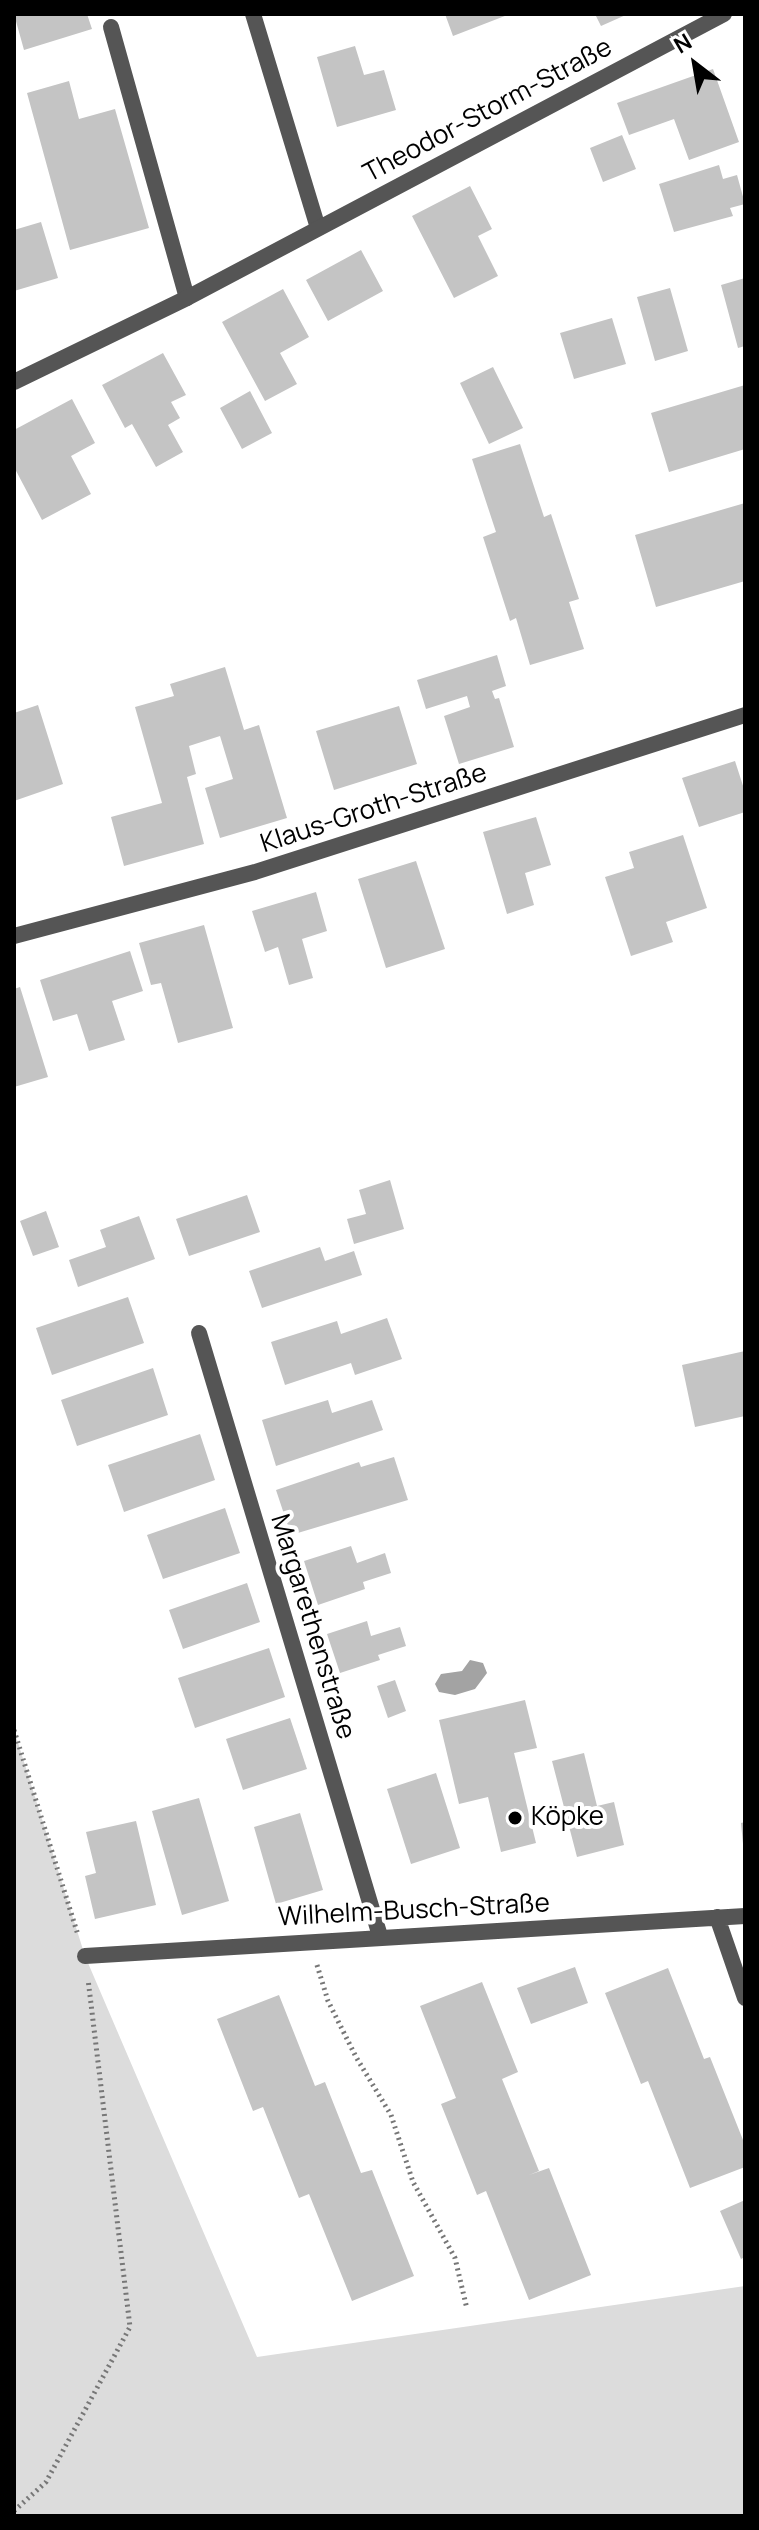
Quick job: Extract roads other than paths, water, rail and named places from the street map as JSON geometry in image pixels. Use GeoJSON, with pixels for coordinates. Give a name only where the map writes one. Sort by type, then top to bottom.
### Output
{"type":"FeatureCollection","features":[{"type":"Feature","properties":{"kind":"street"},"geometry":{"type":"LineString","coordinates":[[253,14],[318,228]]}},
{"type":"Feature","properties":{"kind":"street","name":"Theodor-Storm-Straße"},"geometry":{"type":"LineString","coordinates":[[14,382],[187,298],[724,14]]}},
{"type":"Feature","properties":{"kind":"street"},"geometry":{"type":"LineString","coordinates":[[111,27],[187,298]]}},
{"type":"Feature","properties":{"kind":"street","name":"Klaus-Groth-Straße"},"geometry":{"type":"LineString","coordinates":[[14,936],[255,872],[745,715]]}},
{"type":"Feature","properties":{"kind":"street","name":"Margarethenstraße"},"geometry":{"type":"LineString","coordinates":[[199,1333],[380,1936]]}},
{"type":"Feature","properties":{"kind":"street","name":"Wilhelm-Busch-Straße"},"geometry":{"type":"LineString","coordinates":[[85,1956],[745,1916]]}},
{"type":"Feature","properties":{"kind":"street"},"geometry":{"type":"LineString","coordinates":[[717,1917],[745,1998]]}},
{"type":"Feature","properties":{"kind":"place","name":"Köpke"},"geometry":{"type":"Point","coordinates":[515,1818]}}]}
